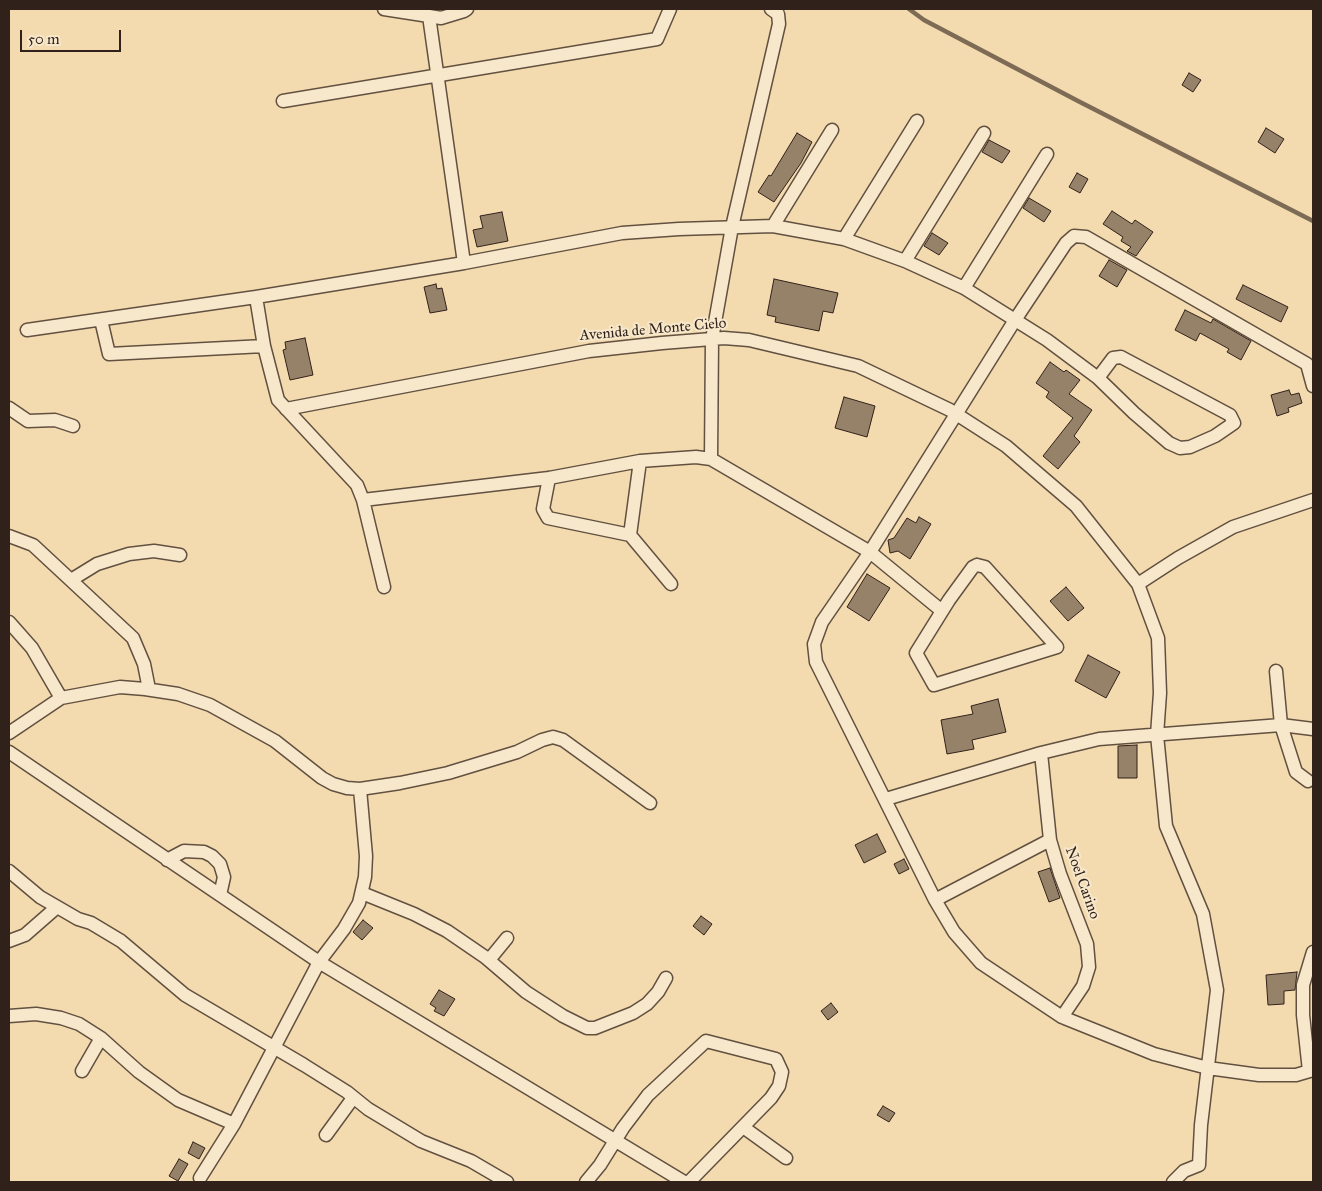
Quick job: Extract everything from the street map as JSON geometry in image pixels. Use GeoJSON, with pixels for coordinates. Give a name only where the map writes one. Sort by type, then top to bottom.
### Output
{"type":"FeatureCollection","features":[{"type":"Feature","properties":{"kind":"street"},"geometry":{"type":"LineString","coordinates":[[384,9],[441,18],[464,12],[467,9]]}},
{"type":"Feature","properties":{"kind":"street"},"geometry":{"type":"LineString","coordinates":[[283,101],[657,39],[670,9]]}},
{"type":"Feature","properties":{"kind":"street"},"geometry":{"type":"LineString","coordinates":[[711,459],[712,339],[732,228],[779,24],[778,14],[771,9]]}},
{"type":"Feature","properties":{"kind":"street"},"geometry":{"type":"LineString","coordinates":[[429,16],[464,263]]}},
{"type":"Feature","properties":{"kind":"street"},"geometry":{"type":"LineString","coordinates":[[844,239],[917,122]]}},
{"type":"Feature","properties":{"kind":"street"},"geometry":{"type":"LineString","coordinates":[[773,226],[832,130]]}},
{"type":"Feature","properties":{"kind":"street"},"geometry":{"type":"LineString","coordinates":[[905,261],[984,133]]}},
{"type":"Feature","properties":{"kind":"street"},"geometry":{"type":"LineString","coordinates":[[964,288],[1047,154]]}},
{"type":"Feature","properties":{"kind":"street"},"geometry":{"type":"LineString","coordinates":[[27,330],[256,297],[464,263],[622,233],[773,226],[844,239],[905,261],[964,288],[1047,340],[1098,378],[1134,413],[1170,443],[1180,448],[1190,447],[1215,436],[1234,423],[1230,416],[1121,357],[1113,358],[1098,378]]}},
{"type":"Feature","properties":{"kind":"street"},"geometry":{"type":"LineString","coordinates":[[1313,386],[1307,364],[1086,237],[1074,236],[1069,239],[1015,320],[870,552],[822,622],[814,644],[816,662],[954,932],[980,963],[1062,1017],[1154,1054],[1208,1068],[1258,1076],[1296,1075],[1311,1071],[1303,1015],[1303,985],[1313,952]]}},
{"type":"Feature","properties":{"kind":"street"},"geometry":{"type":"LineString","coordinates":[[256,297],[264,346],[278,400],[357,485],[384,588]]}},
{"type":"Feature","properties":{"kind":"street"},"geometry":{"type":"LineString","coordinates":[[101,320],[108,354],[264,346]]}},
{"type":"Feature","properties":{"kind":"street","name":"Avenida de Monte Cielo"},"geometry":{"type":"LineString","coordinates":[[286,409],[589,351],[712,339],[749,340],[858,366],[957,414],[1006,446],[1076,506],[1138,584],[1158,638],[1160,693],[1157,736],[1166,826],[1203,914],[1217,990],[1201,1125],[1199,1165],[1184,1170],[1173,1182]]}},
{"type":"Feature","properties":{"kind":"street"},"geometry":{"type":"LineString","coordinates":[[9,408],[28,421],[55,420],[73,426]]}},
{"type":"Feature","properties":{"kind":"street"},"geometry":{"type":"LineString","coordinates":[[362,500],[550,478],[640,461],[696,457],[711,459],[870,552],[942,611]]}},
{"type":"Feature","properties":{"kind":"street"},"geometry":{"type":"LineString","coordinates":[[630,535],[640,461]]}},
{"type":"Feature","properties":{"kind":"street"},"geometry":{"type":"LineString","coordinates":[[550,478],[543,509],[548,518],[630,535],[671,584]]}},
{"type":"Feature","properties":{"kind":"street"},"geometry":{"type":"LineString","coordinates":[[1138,584],[1178,558],[1233,527],[1313,500]]}},
{"type":"Feature","properties":{"kind":"street"},"geometry":{"type":"LineString","coordinates":[[9,536],[33,545],[133,638],[144,664],[149,689]]}},
{"type":"Feature","properties":{"kind":"street"},"geometry":{"type":"LineString","coordinates":[[71,580],[97,564],[129,554],[154,551],[180,555]]}},
{"type":"Feature","properties":{"kind":"street"},"geometry":{"type":"LineString","coordinates":[[981,565],[985,567],[1057,647],[934,685],[916,653],[942,611],[973,567],[981,565]]}},
{"type":"Feature","properties":{"kind":"street"},"geometry":{"type":"LineString","coordinates":[[9,622],[32,648],[61,698]]}},
{"type":"Feature","properties":{"kind":"street"},"geometry":{"type":"LineString","coordinates":[[1276,671],[1281,725],[1296,772],[1308,780]]}},
{"type":"Feature","properties":{"kind":"street"},"geometry":{"type":"LineString","coordinates":[[9,733],[61,698],[120,687],[149,689],[178,694],[210,705],[274,741],[322,778],[347,788],[400,783],[448,773],[517,752],[553,737],[563,740],[650,803]]}},
{"type":"Feature","properties":{"kind":"street"},"geometry":{"type":"LineString","coordinates":[[886,799],[1041,753],[1099,739],[1281,725],[1313,729]]}},
{"type":"Feature","properties":{"kind":"street"},"geometry":{"type":"LineString","coordinates":[[9,752],[319,962],[684,1182]]}},
{"type":"Feature","properties":{"kind":"street","name":"Noel Carino"},"geometry":{"type":"LineString","coordinates":[[1041,753],[1050,840],[1060,874],[1087,944],[1089,967],[1083,986],[1062,1017]]}},
{"type":"Feature","properties":{"kind":"street"},"geometry":{"type":"LineString","coordinates":[[200,1178],[234,1124],[319,962],[344,929],[358,903],[365,877],[366,856],[360,788]]}},
{"type":"Feature","properties":{"kind":"street"},"geometry":{"type":"LineString","coordinates":[[936,900],[1050,840]]}},
{"type":"Feature","properties":{"kind":"street"},"geometry":{"type":"LineString","coordinates":[[167,860],[184,852],[204,852],[212,856],[220,864],[224,877],[220,895]]}},
{"type":"Feature","properties":{"kind":"street"},"geometry":{"type":"LineString","coordinates":[[9,871],[40,897],[121,941],[185,995],[347,1092],[353,1098],[421,1141],[471,1161],[508,1182]]}},
{"type":"Feature","properties":{"kind":"street"},"geometry":{"type":"LineString","coordinates":[[362,893],[428,921],[463,941],[489,960],[526,992],[563,1016],[587,1028],[595,1028],[633,1013],[647,1004],[658,992],[666,978]]}},
{"type":"Feature","properties":{"kind":"street"},"geometry":{"type":"LineString","coordinates":[[9,941],[25,935],[57,906]]}},
{"type":"Feature","properties":{"kind":"street"},"geometry":{"type":"LineString","coordinates":[[489,960],[507,938]]}},
{"type":"Feature","properties":{"kind":"street"},"geometry":{"type":"LineString","coordinates":[[9,1016],[36,1014],[62,1018],[79,1024],[101,1038],[139,1072],[178,1100],[234,1124]]}},
{"type":"Feature","properties":{"kind":"street"},"geometry":{"type":"LineString","coordinates":[[82,1071],[101,1038]]}},
{"type":"Feature","properties":{"kind":"street"},"geometry":{"type":"LineString","coordinates":[[586,1182],[600,1165],[623,1128],[648,1095],[706,1041],[776,1058],[782,1072],[778,1086],[771,1098],[689,1182]]}},
{"type":"Feature","properties":{"kind":"street"},"geometry":{"type":"LineString","coordinates":[[326,1135],[353,1098]]}},
{"type":"Feature","properties":{"kind":"street"},"geometry":{"type":"LineString","coordinates":[[743,1127],[786,1158]]}},
{"type":"Feature","properties":{"kind":"building"},"geometry":{"type":"Polygon","coordinates":[[[1189,73],[1201,80],[1193,92],[1182,85],[1189,73]]]}},
{"type":"Feature","properties":{"kind":"building"},"geometry":{"type":"Polygon","coordinates":[[[1266,128],[1284,139],[1275,153],[1258,142],[1266,128]]]}},
{"type":"Feature","properties":{"kind":"building"},"geometry":{"type":"Polygon","coordinates":[[[797,133],[812,142],[801,163],[774,202],[758,192],[769,175],[771,176],[797,133]]]}},
{"type":"Feature","properties":{"kind":"building"},"geometry":{"type":"Polygon","coordinates":[[[989,140],[1010,151],[1002,163],[982,152],[989,140]]]}},
{"type":"Feature","properties":{"kind":"building"},"geometry":{"type":"Polygon","coordinates":[[[1077,173],[1088,179],[1080,193],[1069,187],[1077,173]]]}},
{"type":"Feature","properties":{"kind":"building"},"geometry":{"type":"Polygon","coordinates":[[[1029,198],[1051,211],[1044,222],[1023,208],[1029,198]]]}},
{"type":"Feature","properties":{"kind":"building"},"geometry":{"type":"Polygon","coordinates":[[[1112,211],[1132,224],[1135,220],[1153,232],[1136,256],[1127,251],[1131,247],[1121,241],[1123,237],[1103,224],[1112,211]]]}},
{"type":"Feature","properties":{"kind":"building"},"geometry":{"type":"Polygon","coordinates":[[[502,212],[508,241],[477,247],[473,230],[483,228],[480,216],[502,212]]]}},
{"type":"Feature","properties":{"kind":"building"},"geometry":{"type":"Polygon","coordinates":[[[932,233],[948,243],[939,255],[924,246],[932,233]]]}},
{"type":"Feature","properties":{"kind":"building"},"geometry":{"type":"Polygon","coordinates":[[[1109,260],[1127,270],[1117,287],[1099,276],[1109,260]]]}},
{"type":"Feature","properties":{"kind":"building"},"geometry":{"type":"Polygon","coordinates":[[[774,279],[838,293],[833,313],[823,311],[819,331],[775,322],[776,317],[767,315],[774,279]]]}},
{"type":"Feature","properties":{"kind":"building"},"geometry":{"type":"Polygon","coordinates":[[[436,284],[437,289],[442,288],[447,310],[430,313],[424,287],[436,284]]]}},
{"type":"Feature","properties":{"kind":"building"},"geometry":{"type":"Polygon","coordinates":[[[1243,285],[1288,307],[1281,322],[1236,299],[1243,285]]]}},
{"type":"Feature","properties":{"kind":"building"},"geometry":{"type":"Polygon","coordinates":[[[1185,310],[1211,323],[1213,319],[1251,341],[1241,360],[1227,352],[1229,349],[1200,333],[1196,341],[1175,330],[1185,310]]]}},
{"type":"Feature","properties":{"kind":"building"},"geometry":{"type":"Polygon","coordinates":[[[305,338],[313,375],[290,380],[283,350],[286,349],[285,342],[305,338]]]}},
{"type":"Feature","properties":{"kind":"building"},"geometry":{"type":"Polygon","coordinates":[[[1050,362],[1080,380],[1069,394],[1092,410],[1074,436],[1080,442],[1058,469],[1043,456],[1073,418],[1046,397],[1049,392],[1036,383],[1050,362]]]}},
{"type":"Feature","properties":{"kind":"building"},"geometry":{"type":"Polygon","coordinates":[[[1289,390],[1291,395],[1299,393],[1302,403],[1288,408],[1289,412],[1277,416],[1271,395],[1289,390]]]}},
{"type":"Feature","properties":{"kind":"building"},"geometry":{"type":"Polygon","coordinates":[[[844,397],[875,406],[867,437],[835,428],[844,397]]]}},
{"type":"Feature","properties":{"kind":"building"},"geometry":{"type":"Polygon","coordinates":[[[919,517],[931,524],[910,559],[898,551],[890,553],[888,540],[894,538],[907,518],[916,523],[919,517]]]}},
{"type":"Feature","properties":{"kind":"building"},"geometry":{"type":"Polygon","coordinates":[[[867,574],[890,588],[869,621],[847,607],[867,574]]]}},
{"type":"Feature","properties":{"kind":"building"},"geometry":{"type":"Polygon","coordinates":[[[1066,587],[1084,608],[1068,621],[1050,601],[1066,587]]]}},
{"type":"Feature","properties":{"kind":"building"},"geometry":{"type":"Polygon","coordinates":[[[1088,655],[1120,672],[1106,698],[1075,681],[1088,655]]]}},
{"type":"Feature","properties":{"kind":"building"},"geometry":{"type":"Polygon","coordinates":[[[998,699],[1006,732],[972,740],[974,749],[947,754],[941,720],[973,714],[971,706],[998,699]]]}},
{"type":"Feature","properties":{"kind":"building"},"geometry":{"type":"Polygon","coordinates":[[[1137,745],[1137,778],[1118,778],[1118,746],[1137,745]]]}},
{"type":"Feature","properties":{"kind":"building"},"geometry":{"type":"Polygon","coordinates":[[[877,834],[886,852],[864,863],[855,845],[877,834]]]}},
{"type":"Feature","properties":{"kind":"building"},"geometry":{"type":"Polygon","coordinates":[[[904,859],[909,869],[899,874],[894,864],[904,859]]]}},
{"type":"Feature","properties":{"kind":"building"},"geometry":{"type":"Polygon","coordinates":[[[1050,868],[1060,898],[1049,902],[1038,872],[1050,868]]]}},
{"type":"Feature","properties":{"kind":"building"},"geometry":{"type":"Polygon","coordinates":[[[701,916],[712,924],[704,935],[693,926],[701,916]]]}},
{"type":"Feature","properties":{"kind":"building"},"geometry":{"type":"Polygon","coordinates":[[[363,920],[373,928],[362,940],[353,932],[363,920]]]}},
{"type":"Feature","properties":{"kind":"building"},"geometry":{"type":"Polygon","coordinates":[[[1297,972],[1295,990],[1284,991],[1284,1004],[1268,1005],[1266,975],[1297,972]]]}},
{"type":"Feature","properties":{"kind":"building"},"geometry":{"type":"Polygon","coordinates":[[[439,990],[455,999],[444,1016],[434,1011],[436,1008],[430,1004],[439,990]]]}},
{"type":"Feature","properties":{"kind":"building"},"geometry":{"type":"Polygon","coordinates":[[[831,1003],[838,1012],[828,1020],[821,1011],[831,1003]]]}},
{"type":"Feature","properties":{"kind":"building"},"geometry":{"type":"Polygon","coordinates":[[[883,1106],[895,1113],[889,1122],[877,1115],[883,1106]]]}},
{"type":"Feature","properties":{"kind":"building"},"geometry":{"type":"Polygon","coordinates":[[[193,1142],[205,1148],[199,1159],[188,1153],[193,1142]]]}},
{"type":"Feature","properties":{"kind":"building"},"geometry":{"type":"Polygon","coordinates":[[[179,1159],[188,1164],[178,1181],[169,1176],[179,1159]]]}},
{"type":"Feature","properties":{"kind":"waterway"},"geometry":{"type":"LineString","coordinates":[[909,9],[924,20],[1078,101],[1313,221]]}}]}
